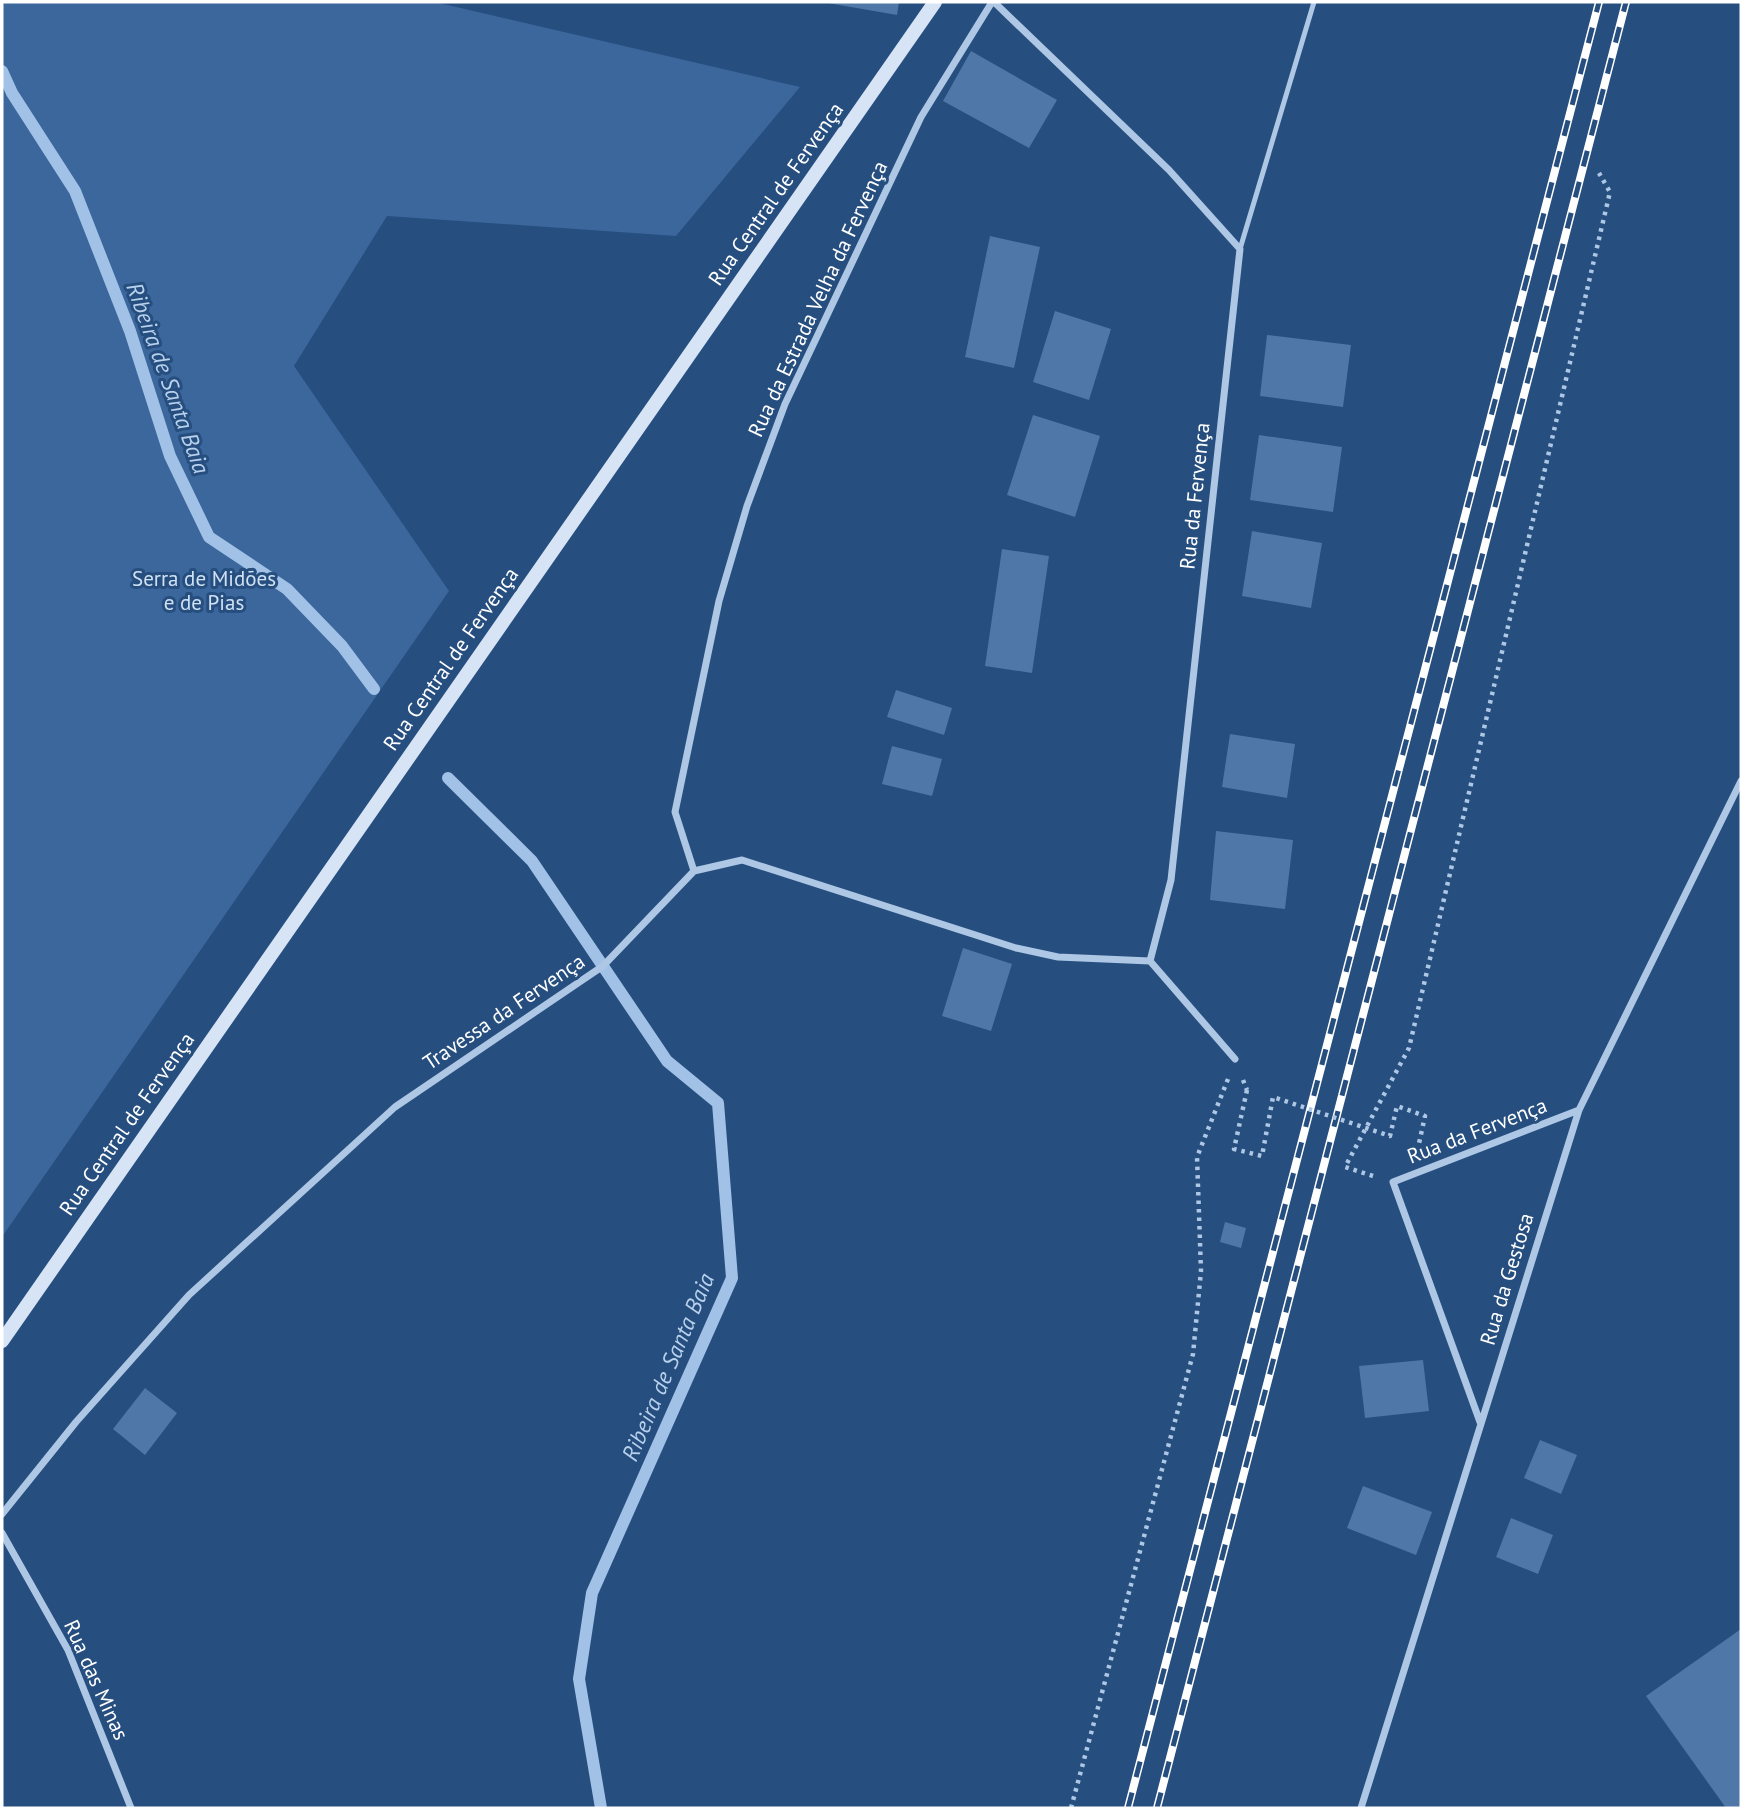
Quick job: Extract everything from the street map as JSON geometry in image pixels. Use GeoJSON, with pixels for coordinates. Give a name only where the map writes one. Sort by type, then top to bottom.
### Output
{"type":"FeatureCollection","features":[{"type":"Feature","properties":{"kind":"street","name":"Rua Central de Fervença"},"geometry":{"type":"LineString","coordinates":[[2,1341],[936,2]]}},
{"type":"Feature","properties":{"kind":"street"},"geometry":{"type":"LineString","coordinates":[[993,2],[1170,170],[1240,249]]}},
{"type":"Feature","properties":{"kind":"street","name":"Rua da Estrada Velha da Fervença"},"geometry":{"type":"LineString","coordinates":[[694,871],[675,811],[719,601],[747,506],[785,404],[921,117],[993,2]]}},
{"type":"Feature","properties":{"kind":"street","name":"Rua da Fervença"},"geometry":{"type":"LineString","coordinates":[[1150,961],[1171,880],[1240,249]]}},
{"type":"Feature","properties":{"kind":"street","name":"Rua da Gestosa"},"geometry":{"type":"LineString","coordinates":[[1361,1808],[1578,1110],[1741,781]]}},
{"type":"Feature","properties":{"kind":"street"},"geometry":{"type":"LineString","coordinates":[[694,871],[742,860],[1016,948],[1058,957],[1150,961],[1235,1059]]}},
{"type":"Feature","properties":{"kind":"street","name":"Travessa da Fervença"},"geometry":{"type":"LineString","coordinates":[[2,1514],[76,1422],[189,1294],[395,1107],[603,966],[694,871]]}},
{"type":"Feature","properties":{"kind":"street","name":"Rua da Fervença"},"geometry":{"type":"LineString","coordinates":[[1480,1424],[1393,1182],[1578,1110]]}},
{"type":"Feature","properties":{"kind":"street","name":"Rua das Minas"},"geometry":{"type":"LineString","coordinates":[[2,1533],[68,1650],[131,1808]]}},
{"type":"Feature","properties":{"kind":"lane"},"geometry":{"type":"LineString","coordinates":[[1240,249],[1314,2]]}},
{"type":"Feature","properties":{"kind":"path"},"geometry":{"type":"LineString","coordinates":[[1393,1182],[1345,1167],[1409,1048],[1610,192],[1599,173]]}},
{"type":"Feature","properties":{"kind":"path"},"geometry":{"type":"LineString","coordinates":[[1071,1808],[1193,1354],[1201,1271],[1197,1157],[1235,1059]]}},
{"type":"Feature","properties":{"kind":"path"},"geometry":{"type":"LineString","coordinates":[[1247,1090],[1234,1149],[1262,1156],[1273,1097],[1390,1136],[1397,1106],[1424,1116],[1418,1148]]}},
{"type":"Feature","properties":{"kind":"green space","name":"Serra de Midões e de Pias"},"geometry":{"type":"Polygon","coordinates":[[[2,2],[435,2],[800,87],[676,236],[387,216],[294,366],[449,591],[2,1237],[2,2]]]}},
{"type":"Feature","properties":{"kind":"building"},"geometry":{"type":"Polygon","coordinates":[[[822,2],[899,2],[897,15],[822,2]]]}},
{"type":"Feature","properties":{"kind":"building"},"geometry":{"type":"Polygon","coordinates":[[[971,51],[1057,100],[1029,148],[943,101],[971,51]]]}},
{"type":"Feature","properties":{"kind":"building"},"geometry":{"type":"Polygon","coordinates":[[[990,236],[1040,247],[1014,368],[965,357],[990,236]]]}},
{"type":"Feature","properties":{"kind":"building"},"geometry":{"type":"Polygon","coordinates":[[[1055,311],[1111,329],[1089,400],[1033,382],[1055,311]]]}},
{"type":"Feature","properties":{"kind":"building"},"geometry":{"type":"Polygon","coordinates":[[[1267,335],[1351,345],[1343,407],[1260,396],[1267,335]]]}},
{"type":"Feature","properties":{"kind":"building"},"geometry":{"type":"Polygon","coordinates":[[[1033,415],[1100,436],[1075,517],[1007,495],[1033,415]]]}},
{"type":"Feature","properties":{"kind":"building"},"geometry":{"type":"Polygon","coordinates":[[[1259,435],[1342,447],[1333,512],[1250,500],[1259,435]]]}},
{"type":"Feature","properties":{"kind":"building"},"geometry":{"type":"Polygon","coordinates":[[[1252,531],[1322,543],[1311,608],[1242,596],[1252,531]]]}},
{"type":"Feature","properties":{"kind":"building"},"geometry":{"type":"Polygon","coordinates":[[[1002,549],[1049,556],[1032,673],[985,666],[1002,549]]]}},
{"type":"Feature","properties":{"kind":"building"},"geometry":{"type":"Polygon","coordinates":[[[896,690],[952,708],[944,735],[887,717],[896,690]]]}},
{"type":"Feature","properties":{"kind":"building"},"geometry":{"type":"Polygon","coordinates":[[[1230,734],[1295,744],[1287,798],[1222,787],[1230,734]]]}},
{"type":"Feature","properties":{"kind":"building"},"geometry":{"type":"Polygon","coordinates":[[[892,746],[942,759],[932,796],[882,784],[892,746]]]}},
{"type":"Feature","properties":{"kind":"building"},"geometry":{"type":"Polygon","coordinates":[[[1216,831],[1293,840],[1285,909],[1210,900],[1216,831]]]}},
{"type":"Feature","properties":{"kind":"building"},"geometry":{"type":"Polygon","coordinates":[[[963,948],[1012,964],[991,1031],[942,1016],[963,948]]]}},
{"type":"Feature","properties":{"kind":"building"},"geometry":{"type":"Polygon","coordinates":[[[1225,1222],[1246,1228],[1241,1248],[1220,1242],[1225,1222]]]}},
{"type":"Feature","properties":{"kind":"building"},"geometry":{"type":"Polygon","coordinates":[[[1423,1360],[1429,1411],[1365,1418],[1359,1366],[1423,1360]]]}},
{"type":"Feature","properties":{"kind":"building"},"geometry":{"type":"Polygon","coordinates":[[[145,1388],[177,1413],[145,1455],[113,1429],[145,1388]]]}},
{"type":"Feature","properties":{"kind":"building"},"geometry":{"type":"Polygon","coordinates":[[[1540,1440],[1577,1455],[1561,1494],[1524,1478],[1540,1440]]]}},
{"type":"Feature","properties":{"kind":"building"},"geometry":{"type":"Polygon","coordinates":[[[1363,1486],[1432,1512],[1416,1555],[1347,1528],[1363,1486]]]}},
{"type":"Feature","properties":{"kind":"building"},"geometry":{"type":"Polygon","coordinates":[[[1511,1518],[1553,1535],[1538,1574],[1496,1557],[1511,1518]]]}},
{"type":"Feature","properties":{"kind":"building"},"geometry":{"type":"Polygon","coordinates":[[[1741,1629],[1741,1808],[1726,1808],[1646,1696],[1741,1629]]]}},
{"type":"Feature","properties":{"kind":"waterway","name":"Ribeira de Santa Baia"},"geometry":{"type":"LineString","coordinates":[[2,71],[12,93],[75,191],[130,331],[170,456],[209,537],[287,589],[342,646],[374,689]]}},
{"type":"Feature","properties":{"kind":"waterway","name":"Ribeira de Santa Baia"},"geometry":{"type":"LineString","coordinates":[[448,778],[532,861],[667,1061],[718,1103],[732,1278],[592,1593],[579,1679],[601,1808]]}},
{"type":"Feature","properties":{"kind":"railway"},"geometry":{"type":"LineString","coordinates":[[1128,1808],[1599,2]]}},
{"type":"Feature","properties":{"kind":"railway"},"geometry":{"type":"LineString","coordinates":[[1157,1808],[1626,2]]}}]}
